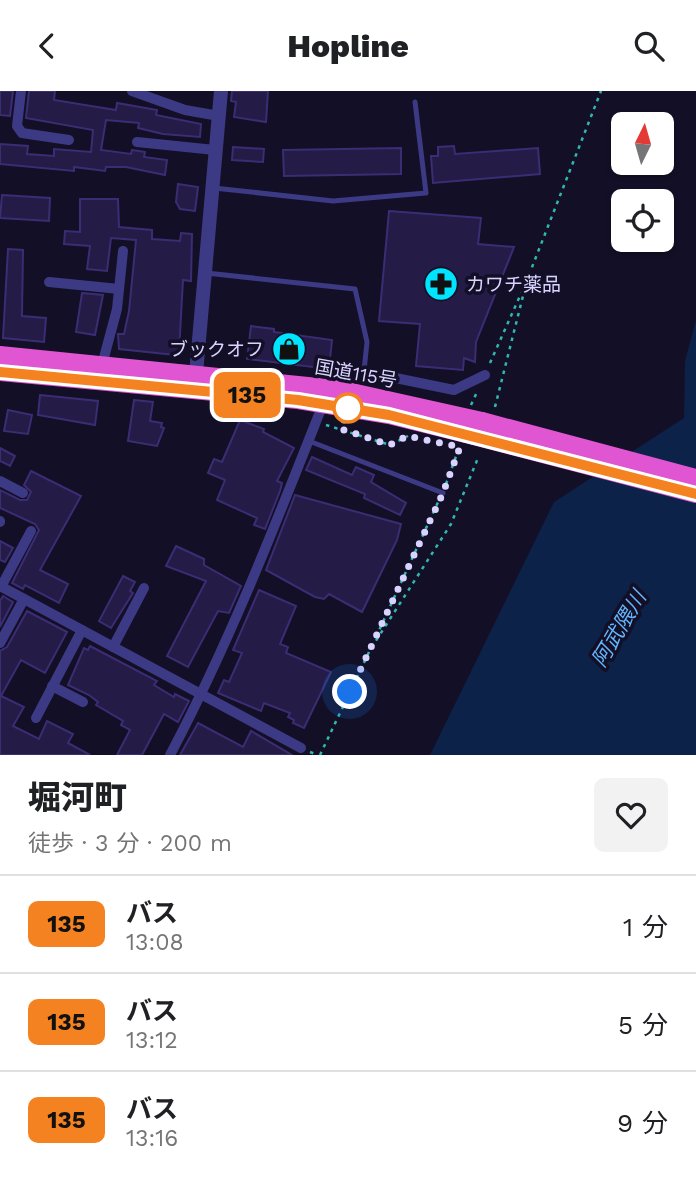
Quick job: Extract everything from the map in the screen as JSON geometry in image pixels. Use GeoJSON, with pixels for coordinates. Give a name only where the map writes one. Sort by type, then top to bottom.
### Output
{"type":"FeatureCollection","features":[{"type":"Feature","properties":{"kind":"highway","name":"国道115号"},"geometry":{"type":"LineString","coordinates":[[0,355],[102,365],[389,415],[475,423],[696,494]]}},
{"type":"Feature","properties":{"kind":"highway","name":"国道115号"},"geometry":{"type":"LineString","coordinates":[[0,372],[338,389],[696,478]]}},
{"type":"Feature","properties":{"kind":"street"},"geometry":{"type":"LineString","coordinates":[[22,91],[17,126],[22,134],[69,140]]}},
{"type":"Feature","properties":{"kind":"street"},"geometry":{"type":"LineString","coordinates":[[132,91],[185,110],[219,116]]}},
{"type":"Feature","properties":{"kind":"street"},"geometry":{"type":"LineString","coordinates":[[195,382],[221,91]]}},
{"type":"Feature","properties":{"kind":"street"},"geometry":{"type":"LineString","coordinates":[[138,142],[215,150]]}},
{"type":"Feature","properties":{"kind":"street"},"geometry":{"type":"LineString","coordinates":[[102,365],[117,309],[123,251]]}},
{"type":"Feature","properties":{"kind":"street"},"geometry":{"type":"LineString","coordinates":[[49,282],[119,289]]}},
{"type":"Feature","properties":{"kind":"street"},"geometry":{"type":"LineString","coordinates":[[338,389],[342,367],[454,390],[485,375]]}},
{"type":"Feature","properties":{"kind":"street"},"geometry":{"type":"LineString","coordinates":[[170,755],[202,696],[323,404]]}},
{"type":"Feature","properties":{"kind":"street"},"geometry":{"type":"LineString","coordinates":[[0,481],[23,493]]}},
{"type":"Feature","properties":{"kind":"street"},"geometry":{"type":"LineString","coordinates":[[31,531],[1,587],[301,748]]}},
{"type":"Feature","properties":{"kind":"street"},"geometry":{"type":"LineString","coordinates":[[113,647],[144,588]]}},
{"type":"Feature","properties":{"kind":"street"},"geometry":{"type":"LineString","coordinates":[[0,643],[24,599]]}},
{"type":"Feature","properties":{"kind":"street"},"geometry":{"type":"LineString","coordinates":[[36,718],[82,630]]}},
{"type":"Feature","properties":{"kind":"street"},"geometry":{"type":"LineString","coordinates":[[52,686],[83,702]]}},
{"type":"Feature","properties":{"kind":"lane"},"geometry":{"type":"LineString","coordinates":[[211,187],[333,201],[426,193],[415,102]]}},
{"type":"Feature","properties":{"kind":"lane"},"geometry":{"type":"LineString","coordinates":[[203,273],[355,289],[367,342],[364,371]]}},
{"type":"Feature","properties":{"kind":"lane"},"geometry":{"type":"LineString","coordinates":[[309,441],[443,493]]}},
{"type":"Feature","properties":{"kind":"path"},"geometry":{"type":"LineString","coordinates":[[320,755],[475,423],[527,280],[601,91]]}},
{"type":"Feature","properties":{"kind":"path"},"geometry":{"type":"LineString","coordinates":[[475,423],[485,375],[527,280]]}},
{"type":"Feature","properties":{"kind":"path"},"geometry":{"type":"LineString","coordinates":[[316,421],[390,445],[407,436],[420,438]]}},
{"type":"Feature","properties":{"kind":"path"},"geometry":{"type":"LineString","coordinates":[[372,647],[451,524],[478,458]]}},
{"type":"Feature","properties":{"kind":"water","name":"阿武隈川"},"geometry":{"type":"Polygon","coordinates":[[[696,320],[696,755],[430,755],[554,502],[684,418],[685,361],[696,320]]]}},
{"type":"Feature","properties":{"kind":"building"},"geometry":{"type":"Polygon","coordinates":[[[0,91],[13,91],[10,116],[0,115],[0,91]]]}},
{"type":"Feature","properties":{"kind":"building"},"geometry":{"type":"Polygon","coordinates":[[[29,91],[55,91],[54,100],[116,110],[117,103],[157,110],[156,115],[201,124],[200,137],[163,134],[138,128],[139,123],[106,120],[101,150],[131,154],[132,150],[145,152],[144,157],[167,160],[165,175],[126,167],[106,167],[105,171],[74,167],[74,171],[0,164],[0,144],[28,146],[27,154],[54,156],[54,149],[91,152],[93,130],[26,118],[29,91]]]}},
{"type":"Feature","properties":{"kind":"building"},"geometry":{"type":"Polygon","coordinates":[[[232,91],[268,91],[266,122],[234,117],[236,102],[231,101],[232,91]]]}},
{"type":"Feature","properties":{"kind":"building"},"geometry":{"type":"Polygon","coordinates":[[[454,146],[455,154],[538,148],[540,174],[433,183],[431,156],[438,156],[438,147],[454,146]]]}},
{"type":"Feature","properties":{"kind":"building"},"geometry":{"type":"Polygon","coordinates":[[[233,147],[264,149],[263,162],[232,160],[233,147]]]}},
{"type":"Feature","properties":{"kind":"building"},"geometry":{"type":"Polygon","coordinates":[[[401,148],[401,174],[284,176],[283,150],[401,148]]]}},
{"type":"Feature","properties":{"kind":"building"},"geometry":{"type":"Polygon","coordinates":[[[178,184],[198,187],[195,211],[180,209],[176,202],[178,184]]]}},
{"type":"Feature","properties":{"kind":"building"},"geometry":{"type":"Polygon","coordinates":[[[2,195],[50,198],[49,221],[0,218],[2,195]]]}},
{"type":"Feature","properties":{"kind":"building"},"geometry":{"type":"Polygon","coordinates":[[[80,199],[118,199],[119,227],[152,230],[152,239],[180,241],[181,233],[192,234],[191,281],[183,280],[179,352],[175,355],[119,349],[118,334],[124,334],[129,311],[136,240],[111,238],[107,271],[87,269],[90,246],[64,244],[65,231],[80,232],[80,199]]]}},
{"type":"Feature","properties":{"kind":"building","name":"カワチ薬品"},"geometry":{"type":"Polygon","coordinates":[[[389,211],[481,218],[478,244],[514,247],[476,342],[475,362],[464,358],[463,370],[416,366],[420,324],[379,321],[389,211]]]}},
{"type":"Feature","properties":{"kind":"building"},"geometry":{"type":"Polygon","coordinates":[[[8,249],[23,250],[22,316],[46,318],[44,342],[3,338],[8,249]]]}},
{"type":"Feature","properties":{"kind":"building"},"geometry":{"type":"Polygon","coordinates":[[[82,293],[103,295],[95,335],[76,332],[82,293]]]}},
{"type":"Feature","properties":{"kind":"building","name":"ブックオフ"},"geometry":{"type":"Polygon","coordinates":[[[251,326],[332,340],[329,369],[247,359],[251,326]]]}},
{"type":"Feature","properties":{"kind":"building"},"geometry":{"type":"Polygon","coordinates":[[[40,395],[98,401],[95,425],[38,415],[40,395]]]}},
{"type":"Feature","properties":{"kind":"building"},"geometry":{"type":"Polygon","coordinates":[[[134,400],[153,402],[150,421],[162,423],[161,427],[164,428],[157,446],[128,441],[134,400]]]}},
{"type":"Feature","properties":{"kind":"building"},"geometry":{"type":"Polygon","coordinates":[[[8,410],[32,415],[28,434],[4,431],[8,410]]]}},
{"type":"Feature","properties":{"kind":"building"},"geometry":{"type":"Polygon","coordinates":[[[240,420],[264,429],[263,432],[294,448],[277,481],[282,483],[280,491],[265,529],[254,525],[257,518],[217,500],[225,480],[208,473],[214,459],[222,462],[240,420]]]}},
{"type":"Feature","properties":{"kind":"building"},"geometry":{"type":"Polygon","coordinates":[[[0,448],[15,456],[10,466],[0,461],[0,448]]]}},
{"type":"Feature","properties":{"kind":"building"},"geometry":{"type":"Polygon","coordinates":[[[312,457],[352,475],[356,467],[374,475],[371,482],[406,503],[400,515],[364,498],[365,494],[306,470],[312,457]]]}},
{"type":"Feature","properties":{"kind":"building"},"geometry":{"type":"Polygon","coordinates":[[[31,471],[81,496],[40,570],[68,584],[59,603],[25,585],[23,589],[12,583],[39,530],[35,524],[0,508],[0,490],[20,500],[27,500],[31,492],[24,485],[31,471]]]}},
{"type":"Feature","properties":{"kind":"building"},"geometry":{"type":"Polygon","coordinates":[[[295,495],[401,524],[397,540],[362,612],[329,594],[324,599],[315,597],[266,570],[295,495]]]}},
{"type":"Feature","properties":{"kind":"building"},"geometry":{"type":"Polygon","coordinates":[[[0,541],[13,548],[5,562],[0,560],[0,541]]]}},
{"type":"Feature","properties":{"kind":"building"},"geometry":{"type":"Polygon","coordinates":[[[176,546],[204,559],[204,565],[241,586],[229,613],[218,611],[188,667],[167,656],[206,581],[166,566],[176,546]]]}},
{"type":"Feature","properties":{"kind":"building"},"geometry":{"type":"Polygon","coordinates":[[[123,576],[135,582],[130,591],[133,593],[111,628],[99,621],[123,576]]]}},
{"type":"Feature","properties":{"kind":"building"},"geometry":{"type":"Polygon","coordinates":[[[259,590],[296,606],[280,644],[288,647],[286,653],[331,672],[304,728],[293,723],[294,720],[288,717],[290,713],[264,703],[261,711],[218,693],[224,680],[229,682],[242,653],[233,650],[259,590]]]}},
{"type":"Feature","properties":{"kind":"building"},"geometry":{"type":"Polygon","coordinates":[[[3,596],[13,602],[0,627],[0,601],[3,596]]]}},
{"type":"Feature","properties":{"kind":"building"},"geometry":{"type":"Polygon","coordinates":[[[27,611],[67,632],[45,673],[21,660],[1,696],[24,707],[13,726],[39,739],[47,721],[73,734],[68,743],[90,755],[0,755],[0,651],[7,647],[27,611]]]}},
{"type":"Feature","properties":{"kind":"building"},"geometry":{"type":"Polygon","coordinates":[[[90,646],[157,681],[154,685],[174,697],[175,694],[189,701],[178,722],[164,714],[142,755],[117,755],[130,730],[121,725],[123,721],[96,705],[98,702],[89,695],[68,685],[84,648],[88,650],[90,646]]]}},
{"type":"Feature","properties":{"kind":"building"},"geometry":{"type":"Polygon","coordinates":[[[198,723],[243,747],[251,731],[292,755],[180,755],[198,723]]]}},
{"type":"Feature","properties":{"kind":"bus line","name":"135"},"geometry":{"type":"LineString","coordinates":[[0,372],[298,400],[389,415],[696,494]]}},
{"type":"Feature","properties":{"kind":"place","name":"カワチ薬品"},"geometry":{"type":"Point","coordinates":[441,284]}},
{"type":"Feature","properties":{"kind":"place","name":"ブックオフ"},"geometry":{"type":"Point","coordinates":[289,349]}},
{"type":"Feature","properties":{"kind":"route"},"geometry":{"type":"LineString","coordinates":[[348,408],[341,429],[390,445],[407,436],[460,447],[443,493],[350,692]]}}]}
